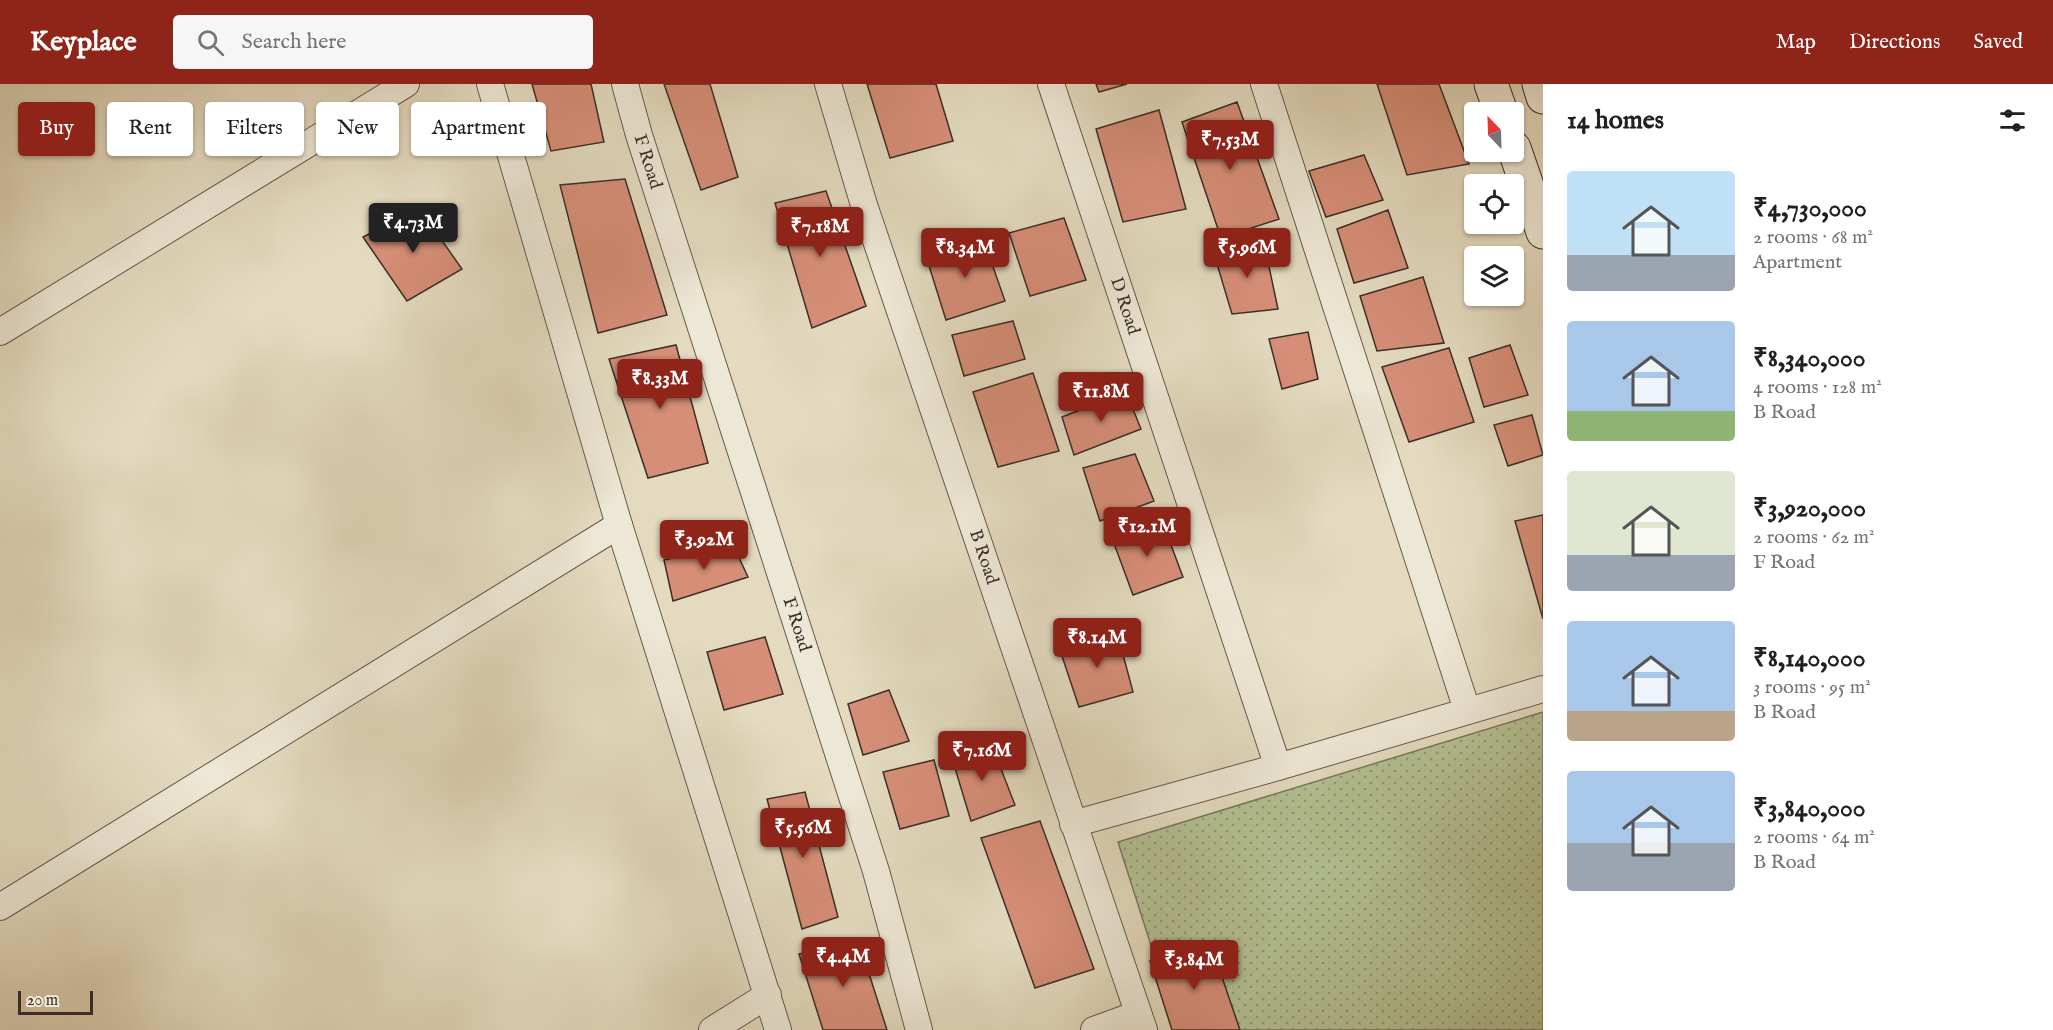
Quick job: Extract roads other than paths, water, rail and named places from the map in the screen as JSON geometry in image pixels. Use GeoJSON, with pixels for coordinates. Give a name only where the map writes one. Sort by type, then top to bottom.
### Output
{"type":"FeatureCollection","features":[{"type":"Feature","properties":{"kind":"main road"},"geometry":{"type":"LineString","coordinates":[[1491,84],[1497,102]]}},
{"type":"Feature","properties":{"kind":"main road"},"geometry":{"type":"LineString","coordinates":[[1539,84],[1543,97]]}},
{"type":"Feature","properties":{"kind":"main road"},"geometry":{"type":"LineString","coordinates":[[1519,162],[1543,232]]}},
{"type":"Feature","properties":{"kind":"street"},"geometry":{"type":"LineString","coordinates":[[0,332],[406,84]]}},
{"type":"Feature","properties":{"kind":"street"},"geometry":{"type":"LineString","coordinates":[[490,84],[619,525],[768,995],[777,1030]]}},
{"type":"Feature","properties":{"kind":"street","name":"F Road"},"geometry":{"type":"LineString","coordinates":[[625,84],[646,158],[876,871],[919,1030]]}},
{"type":"Feature","properties":{"kind":"street","name":"B Road"},"geometry":{"type":"LineString","coordinates":[[828,84],[864,205],[1141,1022]]}},
{"type":"Feature","properties":{"kind":"street","name":"D Road"},"geometry":{"type":"LineString","coordinates":[[1051,84],[1278,767]]}},
{"type":"Feature","properties":{"kind":"street"},"geometry":{"type":"LineString","coordinates":[[1264,84],[1467,710]]}},
{"type":"Feature","properties":{"kind":"street"},"geometry":{"type":"LineString","coordinates":[[0,907],[619,525]]}},
{"type":"Feature","properties":{"kind":"street"},"geometry":{"type":"LineString","coordinates":[[1073,824],[1278,767],[1543,689]]}},
{"type":"Feature","properties":{"kind":"street"},"geometry":{"type":"LineString","coordinates":[[712,1030],[768,995]]}},
{"type":"Feature","properties":{"kind":"street"},"geometry":{"type":"LineString","coordinates":[[1094,1030],[1141,1022]]}}]}
